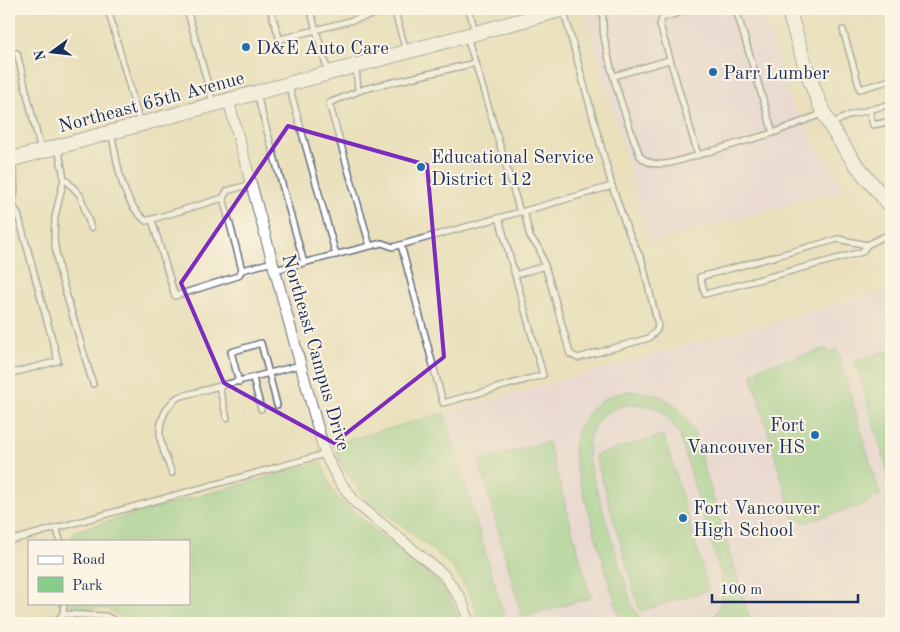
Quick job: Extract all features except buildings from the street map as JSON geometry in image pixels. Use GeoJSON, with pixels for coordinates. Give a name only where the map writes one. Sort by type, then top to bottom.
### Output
{"type":"FeatureCollection","features":[{"type":"Feature","properties":{"kind":"street","name":"Northeast 65th Avenue"},"geometry":{"type":"LineString","coordinates":[[10,160],[558,9]]}},
{"type":"Feature","properties":{"kind":"street"},"geometry":{"type":"LineString","coordinates":[[788,9],[813,86],[828,119],[859,169],[891,206]]}},
{"type":"Feature","properties":{"kind":"street","name":"Northeast Campus Drive"},"geometry":{"type":"LineString","coordinates":[[228,100],[325,454],[339,481],[356,503],[444,575],[461,599],[470,623]]}},
{"type":"Feature","properties":{"kind":"lane"},"geometry":{"type":"LineString","coordinates":[[108,9],[140,124]]}},
{"type":"Feature","properties":{"kind":"lane"},"geometry":{"type":"LineString","coordinates":[[187,9],[213,104]]}},
{"type":"Feature","properties":{"kind":"lane"},"geometry":{"type":"LineString","coordinates":[[270,9],[281,39],[376,14]]}},
{"type":"Feature","properties":{"kind":"lane"},"geometry":{"type":"LineString","coordinates":[[310,9],[328,72]]}},
{"type":"Feature","properties":{"kind":"lane"},"geometry":{"type":"LineString","coordinates":[[394,9],[406,52]]}},
{"type":"Feature","properties":{"kind":"lane"},"geometry":{"type":"LineString","coordinates":[[468,9],[474,63],[530,237],[539,248],[545,266],[570,354],[578,358],[649,338],[657,330],[658,325],[642,261],[626,229],[558,9]]}},
{"type":"Feature","properties":{"kind":"lane"},"geometry":{"type":"LineString","coordinates":[[602,9],[604,19],[603,33],[614,76],[640,156],[645,161],[662,164],[773,133],[891,104]]}},
{"type":"Feature","properties":{"kind":"lane"},"geometry":{"type":"LineString","coordinates":[[691,9],[662,18],[660,25],[698,155]]}},
{"type":"Feature","properties":{"kind":"lane"},"geometry":{"type":"LineString","coordinates":[[736,9],[773,133]]}},
{"type":"Feature","properties":{"kind":"lane"},"geometry":{"type":"LineString","coordinates":[[843,30],[860,89],[891,80]]}},
{"type":"Feature","properties":{"kind":"lane"},"geometry":{"type":"LineString","coordinates":[[16,53],[41,151]]}},
{"type":"Feature","properties":{"kind":"lane"},"geometry":{"type":"LineString","coordinates":[[614,76],[669,60]]}},
{"type":"Feature","properties":{"kind":"lane"},"geometry":{"type":"LineString","coordinates":[[370,246],[329,103],[358,91],[474,63]]}},
{"type":"Feature","properties":{"kind":"lane"},"geometry":{"type":"LineString","coordinates":[[356,65],[358,91]]}},
{"type":"Feature","properties":{"kind":"lane"},"geometry":{"type":"LineString","coordinates":[[289,83],[336,255]]}},
{"type":"Feature","properties":{"kind":"lane"},"geometry":{"type":"LineString","coordinates":[[256,92],[304,262]]}},
{"type":"Feature","properties":{"kind":"lane"},"geometry":{"type":"LineString","coordinates":[[869,110],[873,125],[891,121]]}},
{"type":"Feature","properties":{"kind":"lane"},"geometry":{"type":"LineString","coordinates":[[110,132],[130,205],[146,221],[222,198],[227,191],[251,184]]}},
{"type":"Feature","properties":{"kind":"lane"},"geometry":{"type":"LineString","coordinates":[[58,147],[64,178],[55,217],[54,240],[59,270],[93,384]]}},
{"type":"Feature","properties":{"kind":"lane"},"geometry":{"type":"LineString","coordinates":[[9,374],[58,361],[18,214],[10,206],[14,195],[10,160]]}},
{"type":"Feature","properties":{"kind":"lane"},"geometry":{"type":"LineString","coordinates":[[64,178],[80,195],[91,228]]}},
{"type":"Feature","properties":{"kind":"lane"},"geometry":{"type":"LineString","coordinates":[[152,220],[175,296],[238,276],[242,270],[304,262],[382,243],[392,247],[401,245],[612,186]]}},
{"type":"Feature","properties":{"kind":"lane"},"geometry":{"type":"LineString","coordinates":[[222,198],[242,270]]}},
{"type":"Feature","properties":{"kind":"lane"},"geometry":{"type":"LineString","coordinates":[[401,245],[443,403],[543,375],[500,218]]}},
{"type":"Feature","properties":{"kind":"lane"},"geometry":{"type":"LineString","coordinates":[[867,245],[838,240],[700,277],[705,294],[862,252],[867,245],[891,233]]}},
{"type":"Feature","properties":{"kind":"lane"},"geometry":{"type":"LineString","coordinates":[[515,275],[545,266]]}},
{"type":"Feature","properties":{"kind":"lane"},"geometry":{"type":"LineString","coordinates":[[239,382],[231,352],[261,343],[278,405]]}},
{"type":"Feature","properties":{"kind":"lane"},"geometry":{"type":"LineString","coordinates":[[172,473],[160,434],[164,412],[171,402],[178,398],[301,365]]}},
{"type":"Feature","properties":{"kind":"lane"},"geometry":{"type":"LineString","coordinates":[[253,378],[261,408]]}},
{"type":"Feature","properties":{"kind":"lane"},"geometry":{"type":"LineString","coordinates":[[219,387],[228,418]]}},
{"type":"Feature","properties":{"kind":"lane"},"geometry":{"type":"LineString","coordinates":[[9,542],[325,454]]}},
{"type":"Feature","properties":{"kind":"lane"},"geometry":{"type":"LineString","coordinates":[[57,529],[60,540]]}},
{"type":"Feature","properties":{"kind":"lane"},"geometry":{"type":"LineString","coordinates":[[61,619],[64,604]]}},
{"type":"Feature","properties":{"kind":"lane"},"geometry":{"type":"LineString","coordinates":[[47,623],[61,619],[106,616],[119,623]]}},
{"type":"Feature","properties":{"kind":"lane"},"geometry":{"type":"LineString","coordinates":[[9,622],[15,623]]}},
{"type":"Feature","properties":{"kind":"path"},"geometry":{"type":"LineString","coordinates":[[885,501],[891,505]]}},
{"type":"Feature","properties":{"kind":"highlighted area"},"geometry":{"type":"Polygon","coordinates":[[[288,126],[427,165],[444,357],[334,443],[224,383],[181,283],[288,126]]]}},
{"type":"Feature","properties":{"kind":"shaded area"},"geometry":{"type":"Polygon","coordinates":[[[616,9],[762,9],[791,103],[845,189],[650,243],[587,17],[616,9]]]}},
{"type":"Feature","properties":{"kind":"shaded area","name":"Fort Vancouver High School"},"geometry":{"type":"Polygon","coordinates":[[[891,289],[891,623],[507,623],[444,413],[891,289]]]}},
{"type":"Feature","properties":{"kind":"green space","name":"Fort Vancouver HS"},"geometry":{"type":"Polygon","coordinates":[[[827,348],[828,352],[837,349],[880,496],[871,498],[872,502],[803,523],[802,519],[794,521],[751,374],[759,372],[758,368],[827,348]]]}},
{"type":"Feature","properties":{"kind":"green space"},"geometry":{"type":"Polygon","coordinates":[[[891,350],[891,483],[855,360],[891,350]]]}},
{"type":"Feature","properties":{"kind":"green space"},"geometry":{"type":"Polygon","coordinates":[[[627,391],[650,393],[667,400],[681,411],[693,430],[751,623],[736,623],[733,613],[727,623],[709,623],[716,613],[720,602],[722,579],[679,434],[671,421],[662,412],[640,404],[616,408],[606,414],[597,422],[588,444],[589,464],[632,606],[640,619],[645,623],[625,623],[617,610],[576,468],[574,447],[579,427],[591,409],[607,397],[627,391]]]}},
{"type":"Feature","properties":{"kind":"green space"},"geometry":{"type":"Polygon","coordinates":[[[444,413],[506,623],[479,623],[472,598],[452,566],[403,526],[369,503],[343,468],[334,444],[444,413]]]}},
{"type":"Feature","properties":{"kind":"green space"},"geometry":{"type":"Polygon","coordinates":[[[664,435],[709,590],[640,611],[595,455],[664,435]]]}},
{"type":"Feature","properties":{"kind":"green space"},"geometry":{"type":"Polygon","coordinates":[[[548,442],[591,598],[522,617],[479,460],[548,442]]]}},
{"type":"Feature","properties":{"kind":"green space"},"geometry":{"type":"Polygon","coordinates":[[[321,462],[331,488],[339,499],[382,536],[420,565],[445,589],[460,623],[129,623],[103,608],[73,609],[71,604],[190,604],[190,540],[71,540],[74,531],[321,462]]]}},
{"type":"Feature","properties":{"kind":"place","name":"D&E Auto Care"},"geometry":{"type":"Point","coordinates":[246,47]}},
{"type":"Feature","properties":{"kind":"place","name":"Parr Lumber"},"geometry":{"type":"Point","coordinates":[713,72]}},
{"type":"Feature","properties":{"kind":"place","name":"Educational Service District 112"},"geometry":{"type":"Point","coordinates":[421,167]}},
{"type":"Feature","properties":{"kind":"place","name":"Fort Vancouver HS"},"geometry":{"type":"Point","coordinates":[815,435]}},
{"type":"Feature","properties":{"kind":"place","name":"Fort Vancouver High School"},"geometry":{"type":"Point","coordinates":[683,518]}}]}
